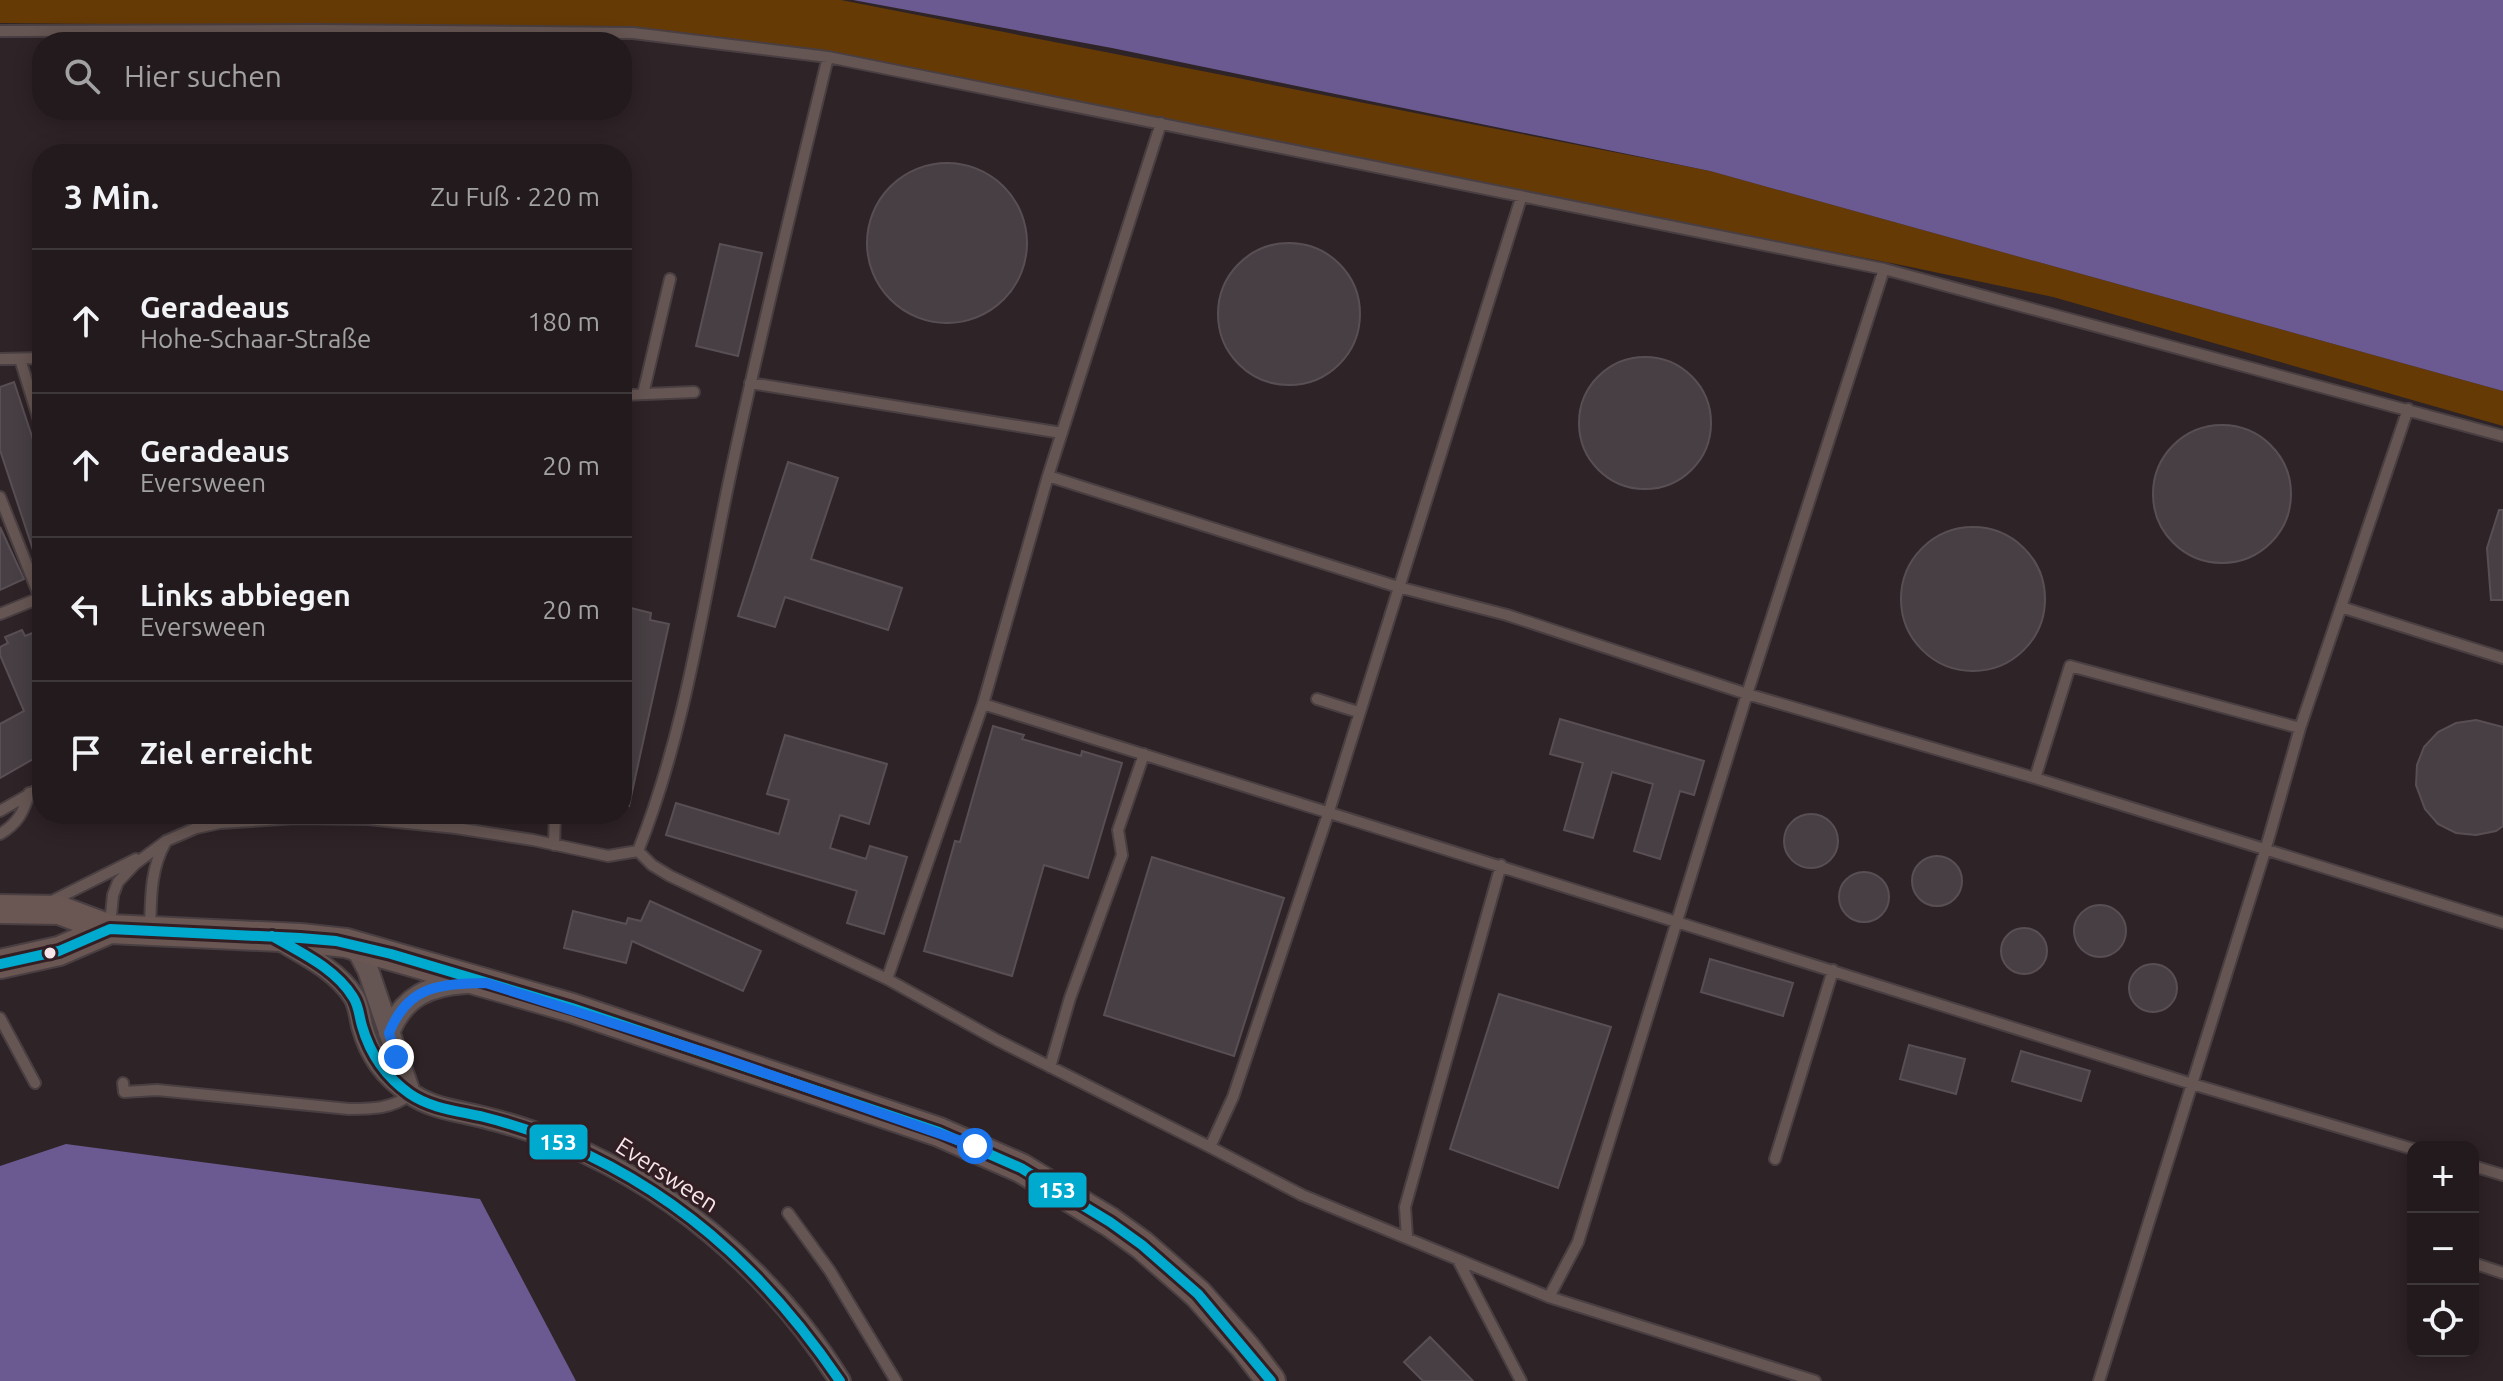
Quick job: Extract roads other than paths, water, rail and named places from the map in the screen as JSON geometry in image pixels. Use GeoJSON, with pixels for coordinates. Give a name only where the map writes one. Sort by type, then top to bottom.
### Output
{"type":"FeatureCollection","features":[{"type":"Feature","properties":{"kind":"main road"},"geometry":{"type":"LineString","coordinates":[[0,909],[59,910],[110,929],[272,936],[346,943],[379,962],[486,983],[572,1008],[939,1132],[1021,1168],[1142,1245],[1198,1294],[1271,1381]]}},
{"type":"Feature","properties":{"kind":"main road"},"geometry":{"type":"LineString","coordinates":[[0,964],[59,951],[110,929]]}},
{"type":"Feature","properties":{"kind":"street","name":"Eversween"},"geometry":{"type":"LineString","coordinates":[[272,936],[338,978],[356,1000],[367,1043],[382,1070],[411,1094],[443,1108],[544,1136],[618,1170],[674,1205],[730,1249],[770,1290],[840,1381]]}},
{"type":"Feature","properties":{"kind":"street"},"geometry":{"type":"LineString","coordinates":[[356,1000],[359,984],[379,962]]}},
{"type":"Feature","properties":{"kind":"street"},"geometry":{"type":"LineString","coordinates":[[379,962],[389,1033],[411,1094]]}},
{"type":"Feature","properties":{"kind":"street"},"geometry":{"type":"LineString","coordinates":[[389,1033],[400,1011],[422,992],[447,984],[486,983]]}},
{"type":"Feature","properties":{"kind":"lane"},"geometry":{"type":"LineString","coordinates":[[0,31],[527,32]]}},
{"type":"Feature","properties":{"kind":"lane"},"geometry":{"type":"LineString","coordinates":[[632,33],[828,57],[1884,269],[2503,436]]}},
{"type":"Feature","properties":{"kind":"lane"},"geometry":{"type":"LineString","coordinates":[[638,851],[659,798],[688,677],[750,383],[828,57]]}},
{"type":"Feature","properties":{"kind":"lane"},"geometry":{"type":"LineString","coordinates":[[887,979],[983,704],[1048,476],[1161,123]]}},
{"type":"Feature","properties":{"kind":"lane"},"geometry":{"type":"LineString","coordinates":[[1210,1147],[1233,1097],[1329,811],[1521,198]]}},
{"type":"Feature","properties":{"kind":"lane"},"geometry":{"type":"LineString","coordinates":[[1549,1297],[1578,1242],[1747,694],[1884,269]]}},
{"type":"Feature","properties":{"kind":"lane"},"geometry":{"type":"LineString","coordinates":[[643,394],[670,279]]}},
{"type":"Feature","properties":{"kind":"lane"},"geometry":{"type":"LineString","coordinates":[[0,359],[32,358]]}},
{"type":"Feature","properties":{"kind":"lane"},"geometry":{"type":"LineString","coordinates":[[20,359],[32,398]]}},
{"type":"Feature","properties":{"kind":"lane"},"geometry":{"type":"LineString","coordinates":[[750,383],[1062,433]]}},
{"type":"Feature","properties":{"kind":"lane"},"geometry":{"type":"LineString","coordinates":[[632,395],[694,392]]}},
{"type":"Feature","properties":{"kind":"lane"},"geometry":{"type":"LineString","coordinates":[[2099,1381],[2265,851],[2300,728],[2408,409]]}},
{"type":"Feature","properties":{"kind":"lane"},"geometry":{"type":"LineString","coordinates":[[1048,476],[1398,587],[1507,615],[1747,694],[2035,778],[2503,923]]}},
{"type":"Feature","properties":{"kind":"lane"},"geometry":{"type":"LineString","coordinates":[[0,497],[32,575]]}},
{"type":"Feature","properties":{"kind":"lane"},"geometry":{"type":"LineString","coordinates":[[0,614],[32,601]]}},
{"type":"Feature","properties":{"kind":"lane"},"geometry":{"type":"LineString","coordinates":[[2341,607],[2503,658]]}},
{"type":"Feature","properties":{"kind":"lane"},"geometry":{"type":"LineString","coordinates":[[2035,778],[2070,666],[2300,728]]}},
{"type":"Feature","properties":{"kind":"lane"},"geometry":{"type":"LineString","coordinates":[[1317,699],[1358,712]]}},
{"type":"Feature","properties":{"kind":"lane"},"geometry":{"type":"LineString","coordinates":[[983,704],[2192,1084],[2407,1147]]}},
{"type":"Feature","properties":{"kind":"lane"},"geometry":{"type":"LineString","coordinates":[[1050,1067],[1070,998],[1122,855],[1118,830],[1144,754]]}},
{"type":"Feature","properties":{"kind":"lane"},"geometry":{"type":"LineString","coordinates":[[0,811],[32,792]]}},
{"type":"Feature","properties":{"kind":"lane"},"geometry":{"type":"LineString","coordinates":[[0,834],[11,828],[21,816],[29,793]]}},
{"type":"Feature","properties":{"kind":"lane"},"geometry":{"type":"LineString","coordinates":[[195,824],[196,828]]}},
{"type":"Feature","properties":{"kind":"lane"},"geometry":{"type":"LineString","coordinates":[[38,908],[166,841],[196,828],[218,824]]}},
{"type":"Feature","properties":{"kind":"lane"},"geometry":{"type":"LineString","coordinates":[[419,824],[608,856],[638,851]]}},
{"type":"Feature","properties":{"kind":"lane"},"geometry":{"type":"LineString","coordinates":[[554,845],[555,824]]}},
{"type":"Feature","properties":{"kind":"lane"},"geometry":{"type":"LineString","coordinates":[[150,930],[155,867],[166,841]]}},
{"type":"Feature","properties":{"kind":"lane"},"geometry":{"type":"LineString","coordinates":[[638,851],[652,865],[670,876],[887,979],[1050,1067],[1302,1195],[1549,1297],[1815,1381]]}},
{"type":"Feature","properties":{"kind":"lane"},"geometry":{"type":"LineString","coordinates":[[110,929],[113,895],[118,882],[148,853]]}},
{"type":"Feature","properties":{"kind":"lane"},"geometry":{"type":"LineString","coordinates":[[1407,1237],[1405,1207],[1501,865]]}},
{"type":"Feature","properties":{"kind":"lane"},"geometry":{"type":"LineString","coordinates":[[1775,1159],[1833,970]]}},
{"type":"Feature","properties":{"kind":"lane"},"geometry":{"type":"LineString","coordinates":[[0,1018],[35,1083]]}},
{"type":"Feature","properties":{"kind":"lane"},"geometry":{"type":"LineString","coordinates":[[123,1083],[124,1092],[157,1090],[349,1109],[388,1106],[411,1094]]}},
{"type":"Feature","properties":{"kind":"lane"},"geometry":{"type":"LineString","coordinates":[[2479,1168],[2503,1175]]}},
{"type":"Feature","properties":{"kind":"lane"},"geometry":{"type":"LineString","coordinates":[[788,1213],[830,1271],[896,1381]]}},
{"type":"Feature","properties":{"kind":"lane"},"geometry":{"type":"LineString","coordinates":[[1458,1260],[1521,1381]]}},
{"type":"Feature","properties":{"kind":"lane"},"geometry":{"type":"LineString","coordinates":[[2479,1265],[2503,1273]]}}]}
